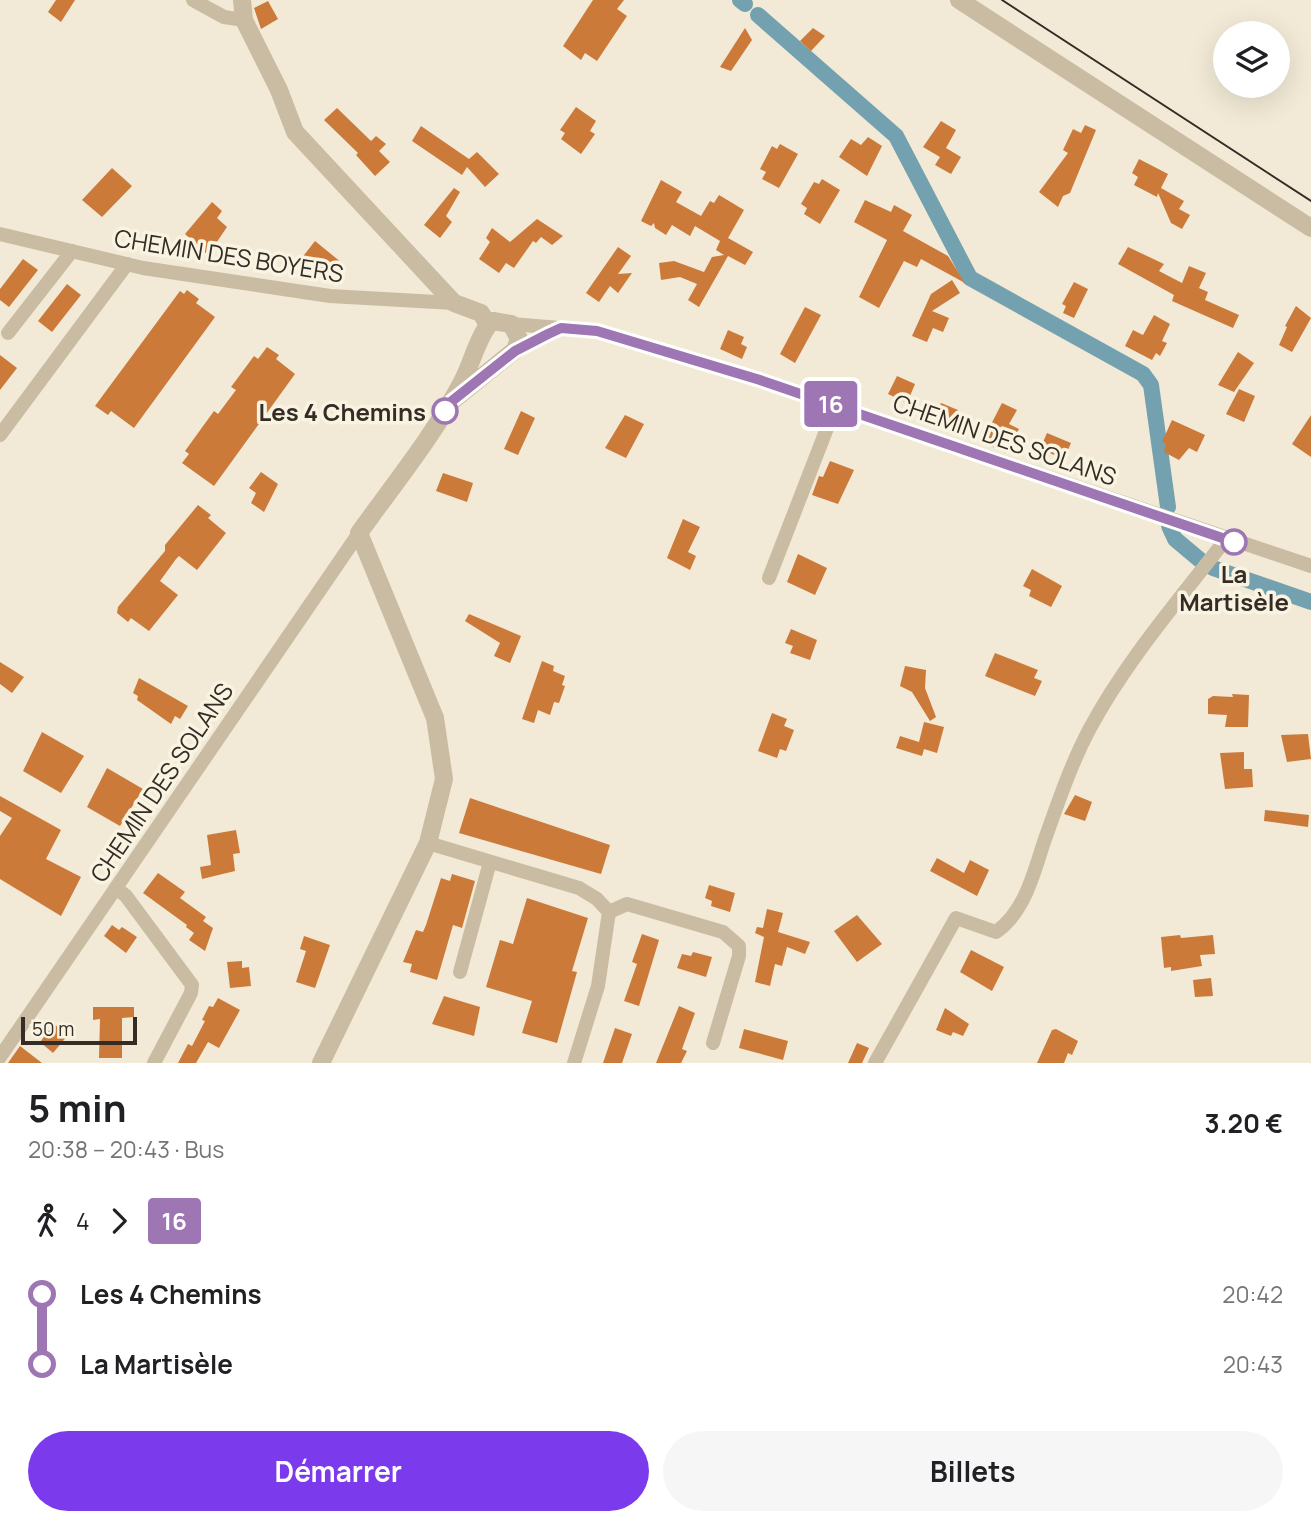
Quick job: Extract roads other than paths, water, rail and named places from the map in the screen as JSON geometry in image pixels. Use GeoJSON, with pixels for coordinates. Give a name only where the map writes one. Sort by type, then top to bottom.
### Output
{"type":"FeatureCollection","features":[{"type":"Feature","properties":{"kind":"street"},"geometry":{"type":"LineString","coordinates":[[193,0],[224,17],[244,20]]}},
{"type":"Feature","properties":{"kind":"street"},"geometry":{"type":"LineString","coordinates":[[242,0],[244,20],[279,90],[295,132],[454,303],[481,313],[488,324]]}},
{"type":"Feature","properties":{"kind":"street"},"geometry":{"type":"LineString","coordinates":[[959,0],[1311,228]]}},
{"type":"Feature","properties":{"kind":"street","name":"CHEMIN DES BOYERS"},"geometry":{"type":"LineString","coordinates":[[0,234],[127,264],[330,296],[454,303]]}},
{"type":"Feature","properties":{"kind":"street"},"geometry":{"type":"LineString","coordinates":[[8,333],[72,251]]}},
{"type":"Feature","properties":{"kind":"street"},"geometry":{"type":"LineString","coordinates":[[0,435],[127,264]]}},
{"type":"Feature","properties":{"kind":"street"},"geometry":{"type":"LineString","coordinates":[[321,1063],[428,843],[444,779],[435,718],[359,533],[452,401],[488,324],[499,320],[510,324],[519,339],[510,354],[492,357],[481,342]]}},
{"type":"Feature","properties":{"kind":"street","name":"CHEMIN DES SOLANS"},"geometry":{"type":"LineString","coordinates":[[510,324],[597,331],[836,405],[1311,566]]}},
{"type":"Feature","properties":{"kind":"street"},"geometry":{"type":"LineString","coordinates":[[452,401],[510,354],[561,328]]}},
{"type":"Feature","properties":{"kind":"street"},"geometry":{"type":"LineString","coordinates":[[769,578],[836,405]]}},
{"type":"Feature","properties":{"kind":"street","name":"CHEMIN DES SOLANS"},"geometry":{"type":"LineString","coordinates":[[0,1057],[359,533]]}},
{"type":"Feature","properties":{"kind":"street"},"geometry":{"type":"LineString","coordinates":[[875,1063],[956,918],[996,932],[1007,924],[1025,896],[1059,800],[1089,730],[1119,682],[1226,539]]}},
{"type":"Feature","properties":{"kind":"street"},"geometry":{"type":"LineString","coordinates":[[428,843],[579,888],[597,899],[609,912]]}},
{"type":"Feature","properties":{"kind":"street"},"geometry":{"type":"LineString","coordinates":[[460,972],[490,862]]}},
{"type":"Feature","properties":{"kind":"street"},"geometry":{"type":"LineString","coordinates":[[116,888],[126,896],[192,985],[191,993],[154,1063]]}},
{"type":"Feature","properties":{"kind":"street"},"geometry":{"type":"LineString","coordinates":[[609,912],[627,904],[723,932],[739,946],[739,956],[713,1043]]}},
{"type":"Feature","properties":{"kind":"street"},"geometry":{"type":"LineString","coordinates":[[574,1063],[584,1041],[598,986],[609,912]]}},
{"type":"Feature","properties":{"kind":"waterway"},"geometry":{"type":"LineString","coordinates":[[740,0],[745,4]]}},
{"type":"Feature","properties":{"kind":"waterway"},"geometry":{"type":"LineString","coordinates":[[758,15],[896,136],[970,278],[1143,374],[1151,385],[1168,507]]}},
{"type":"Feature","properties":{"kind":"waterway"},"geometry":{"type":"LineString","coordinates":[[1169,526],[1175,539],[1200,560]]}},
{"type":"Feature","properties":{"kind":"waterway"},"geometry":{"type":"LineString","coordinates":[[1213,568],[1311,602]]}},
{"type":"Feature","properties":{"kind":"tram line"},"geometry":{"type":"LineString","coordinates":[[1002,0],[1311,201]]}},
{"type":"Feature","properties":{"kind":"place","name":"Les 4 Chemins"},"geometry":{"type":"Point","coordinates":[445,411]}},
{"type":"Feature","properties":{"kind":"place","name":"La Martisèle"},"geometry":{"type":"Point","coordinates":[1234,542]}}]}
